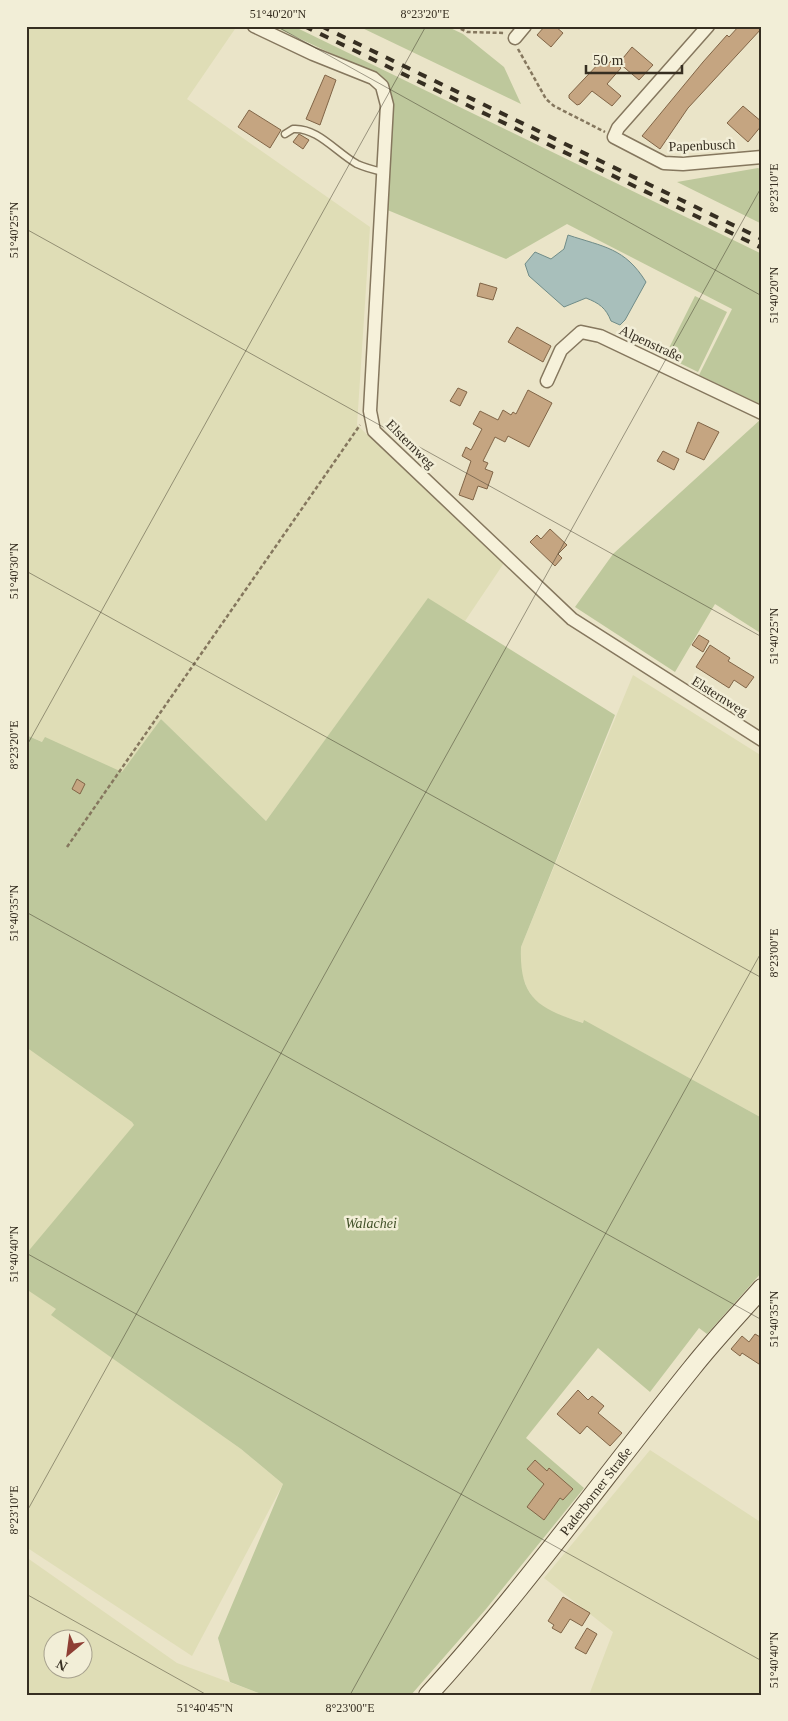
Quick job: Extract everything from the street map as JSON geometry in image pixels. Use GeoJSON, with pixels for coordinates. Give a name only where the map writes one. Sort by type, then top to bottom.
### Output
{"type":"FeatureCollection","features":[{"type":"Feature","properties":{"kind":"main road","name":"Paderborner Straße"},"geometry":{"type":"LineString","coordinates":[[428,1695],[477,1641],[535,1571],[693,1366],[762,1288]]}},
{"type":"Feature","properties":{"kind":"street","name":"Elsternweg"},"geometry":{"type":"LineString","coordinates":[[254,26],[313,54],[373,78],[382,86],[387,104],[370,411],[374,431],[572,619],[762,740]]}},
{"type":"Feature","properties":{"kind":"street"},"geometry":{"type":"LineString","coordinates":[[614,137],[618,128],[708,26]]}},
{"type":"Feature","properties":{"kind":"street","name":"Papenbusch"},"geometry":{"type":"LineString","coordinates":[[614,137],[664,163],[684,164],[762,156]]}},
{"type":"Feature","properties":{"kind":"street","name":"Alpenstraße"},"geometry":{"type":"LineString","coordinates":[[547,381],[561,350],[581,332],[600,336],[762,413]]}},
{"type":"Feature","properties":{"kind":"lane"},"geometry":{"type":"LineString","coordinates":[[285,134],[293,129],[305,130],[333,146],[356,163],[368,169],[383,172]]}},
{"type":"Feature","properties":{"kind":"path"},"geometry":{"type":"LineString","coordinates":[[455,26],[467,32],[520,33],[518,49],[546,99],[554,106],[614,137]]}},
{"type":"Feature","properties":{"kind":"path"},"geometry":{"type":"LineString","coordinates":[[67,847],[370,411]]}},
{"type":"Feature","properties":{"kind":"shaded area"},"geometry":{"type":"Polygon","coordinates":[[[26,26],[237,26],[187,99],[370,227],[357,425],[504,563],[465,621],[428,599],[266,821],[161,719],[122,776],[26,735],[26,26]]]}},
{"type":"Feature","properties":{"kind":"shaded area"},"geometry":{"type":"Polygon","coordinates":[[[633,675],[762,756],[762,1118],[596,1027],[553,1013],[536,1002],[527,988],[520,970],[521,947],[633,675]]]}},
{"type":"Feature","properties":{"kind":"shaded area"},"geometry":{"type":"Polygon","coordinates":[[[26,1041],[195,1138],[52,1315],[241,1449],[283,1484],[192,1656],[26,1547],[26,1041]]]}},
{"type":"Feature","properties":{"kind":"shaded area"},"geometry":{"type":"Polygon","coordinates":[[[650,1450],[762,1523],[762,1695],[589,1695],[613,1632],[544,1578],[650,1450]]]}},
{"type":"Feature","properties":{"kind":"shaded area"},"geometry":{"type":"Polygon","coordinates":[[[26,1557],[177,1663],[264,1695],[26,1695],[26,1557]]]}},
{"type":"Feature","properties":{"kind":"green space"},"geometry":{"type":"Polygon","coordinates":[[[273,26],[293,26],[762,254],[762,405],[699,375],[732,309],[567,224],[506,259],[385,209],[391,104],[375,74],[273,26]]]}},
{"type":"Feature","properties":{"kind":"green space"},"geometry":{"type":"Polygon","coordinates":[[[358,26],[446,26],[463,34],[504,67],[521,104],[358,26]]]}},
{"type":"Feature","properties":{"kind":"green space"},"geometry":{"type":"Polygon","coordinates":[[[758,168],[762,170],[762,224],[677,182],[758,168]]]}},
{"type":"Feature","properties":{"kind":"green space"},"geometry":{"type":"Polygon","coordinates":[[[695,296],[727,312],[698,372],[665,356],[695,296]]]}},
{"type":"Feature","properties":{"kind":"green space"},"geometry":{"type":"Polygon","coordinates":[[[761,419],[762,634],[715,604],[675,672],[575,607],[613,554],[761,419]]]}},
{"type":"Feature","properties":{"kind":"green space","name":"Walachei"},"geometry":{"type":"Polygon","coordinates":[[[428,598],[615,715],[521,947],[521,964],[524,978],[528,990],[543,1006],[567,1018],[583,1023],[584,1020],[762,1118],[762,1272],[707,1334],[699,1328],[650,1392],[598,1348],[526,1438],[584,1488],[486,1609],[411,1695],[264,1695],[230,1682],[218,1638],[283,1484],[241,1449],[51,1315],[56,1309],[26,1289],[26,1254],[134,1125],[26,1047],[26,735],[42,742],[45,737],[122,772],[161,719],[266,821],[428,598]]]}},
{"type":"Feature","properties":{"kind":"water"},"geometry":{"type":"Polygon","coordinates":[[[568,235],[603,246],[622,255],[646,282],[625,320],[620,325],[611,321],[602,306],[586,298],[564,307],[529,276],[525,264],[535,252],[551,259],[564,249],[568,235]]]}},
{"type":"Feature","properties":{"kind":"building"},"geometry":{"type":"Polygon","coordinates":[[[545,26],[555,26],[563,33],[551,47],[537,35],[545,26]]]}},
{"type":"Feature","properties":{"kind":"building"},"geometry":{"type":"Polygon","coordinates":[[[739,26],[762,26],[762,28],[688,108],[660,149],[642,136],[703,62],[727,35],[729,37],[739,26]]]}},
{"type":"Feature","properties":{"kind":"building"},"geometry":{"type":"Polygon","coordinates":[[[632,47],[653,65],[639,80],[619,63],[632,47]]]}},
{"type":"Feature","properties":{"kind":"building"},"geometry":{"type":"Polygon","coordinates":[[[602,60],[607,65],[612,60],[621,68],[607,84],[621,96],[612,106],[592,91],[577,105],[569,98],[569,95],[602,60]]]}},
{"type":"Feature","properties":{"kind":"building"},"geometry":{"type":"Polygon","coordinates":[[[325,75],[336,80],[320,125],[306,119],[325,75]]]}},
{"type":"Feature","properties":{"kind":"building"},"geometry":{"type":"Polygon","coordinates":[[[743,106],[762,122],[762,125],[748,142],[727,123],[743,106]]]}},
{"type":"Feature","properties":{"kind":"building"},"geometry":{"type":"Polygon","coordinates":[[[249,110],[281,130],[270,148],[238,127],[249,110]]]}},
{"type":"Feature","properties":{"kind":"building"},"geometry":{"type":"Polygon","coordinates":[[[299,134],[309,140],[303,149],[293,142],[299,134]]]}},
{"type":"Feature","properties":{"kind":"building"},"geometry":{"type":"Polygon","coordinates":[[[480,283],[497,288],[493,300],[477,296],[480,283]]]}},
{"type":"Feature","properties":{"kind":"building"},"geometry":{"type":"Polygon","coordinates":[[[517,327],[551,346],[543,362],[508,342],[517,327]]]}},
{"type":"Feature","properties":{"kind":"building"},"geometry":{"type":"Polygon","coordinates":[[[458,388],[467,392],[460,406],[450,401],[458,388]]]}},
{"type":"Feature","properties":{"kind":"building"},"geometry":{"type":"Polygon","coordinates":[[[528,390],[552,403],[529,447],[508,436],[505,442],[495,437],[483,461],[488,463],[485,469],[493,472],[487,489],[478,486],[473,500],[459,495],[471,461],[462,456],[466,447],[471,450],[482,429],[473,424],[480,411],[498,420],[503,410],[511,415],[513,412],[516,414],[528,390]]]}},
{"type":"Feature","properties":{"kind":"building"},"geometry":{"type":"Polygon","coordinates":[[[698,422],[719,432],[704,460],[686,452],[698,422]]]}},
{"type":"Feature","properties":{"kind":"building"},"geometry":{"type":"Polygon","coordinates":[[[663,451],[679,459],[674,470],[657,461],[663,451]]]}},
{"type":"Feature","properties":{"kind":"building"},"geometry":{"type":"Polygon","coordinates":[[[550,529],[567,545],[558,554],[562,558],[555,566],[530,542],[537,535],[541,539],[550,529]]]}},
{"type":"Feature","properties":{"kind":"building"},"geometry":{"type":"Polygon","coordinates":[[[699,635],[709,641],[703,652],[692,645],[699,635]]]}},
{"type":"Feature","properties":{"kind":"building"},"geometry":{"type":"Polygon","coordinates":[[[710,645],[730,658],[728,661],[754,677],[746,688],[734,680],[729,688],[696,667],[710,645]]]}},
{"type":"Feature","properties":{"kind":"building"},"geometry":{"type":"Polygon","coordinates":[[[77,779],[85,784],[80,794],[72,789],[77,779]]]}},
{"type":"Feature","properties":{"kind":"building"},"geometry":{"type":"Polygon","coordinates":[[[755,1334],[762,1338],[762,1366],[742,1353],[740,1356],[731,1349],[742,1336],[749,1342],[755,1334]]]}},
{"type":"Feature","properties":{"kind":"building"},"geometry":{"type":"Polygon","coordinates":[[[578,1390],[588,1400],[592,1396],[604,1406],[598,1413],[622,1433],[610,1446],[587,1426],[580,1434],[557,1414],[578,1390]]]}},
{"type":"Feature","properties":{"kind":"building"},"geometry":{"type":"Polygon","coordinates":[[[535,1460],[547,1471],[549,1468],[573,1489],[563,1500],[560,1498],[544,1520],[527,1507],[544,1484],[527,1469],[535,1460]]]}},
{"type":"Feature","properties":{"kind":"building"},"geometry":{"type":"Polygon","coordinates":[[[563,1597],[590,1613],[582,1626],[570,1619],[561,1633],[552,1628],[554,1625],[548,1621],[563,1597]]]}},
{"type":"Feature","properties":{"kind":"building"},"geometry":{"type":"Polygon","coordinates":[[[587,1628],[597,1634],[586,1654],[575,1648],[587,1628]]]}},
{"type":"Feature","properties":{"kind":"railway"},"geometry":{"type":"LineString","coordinates":[[304,26],[762,248]]}},
{"type":"Feature","properties":{"kind":"railway"},"geometry":{"type":"LineString","coordinates":[[321,26],[762,239]]}}]}
